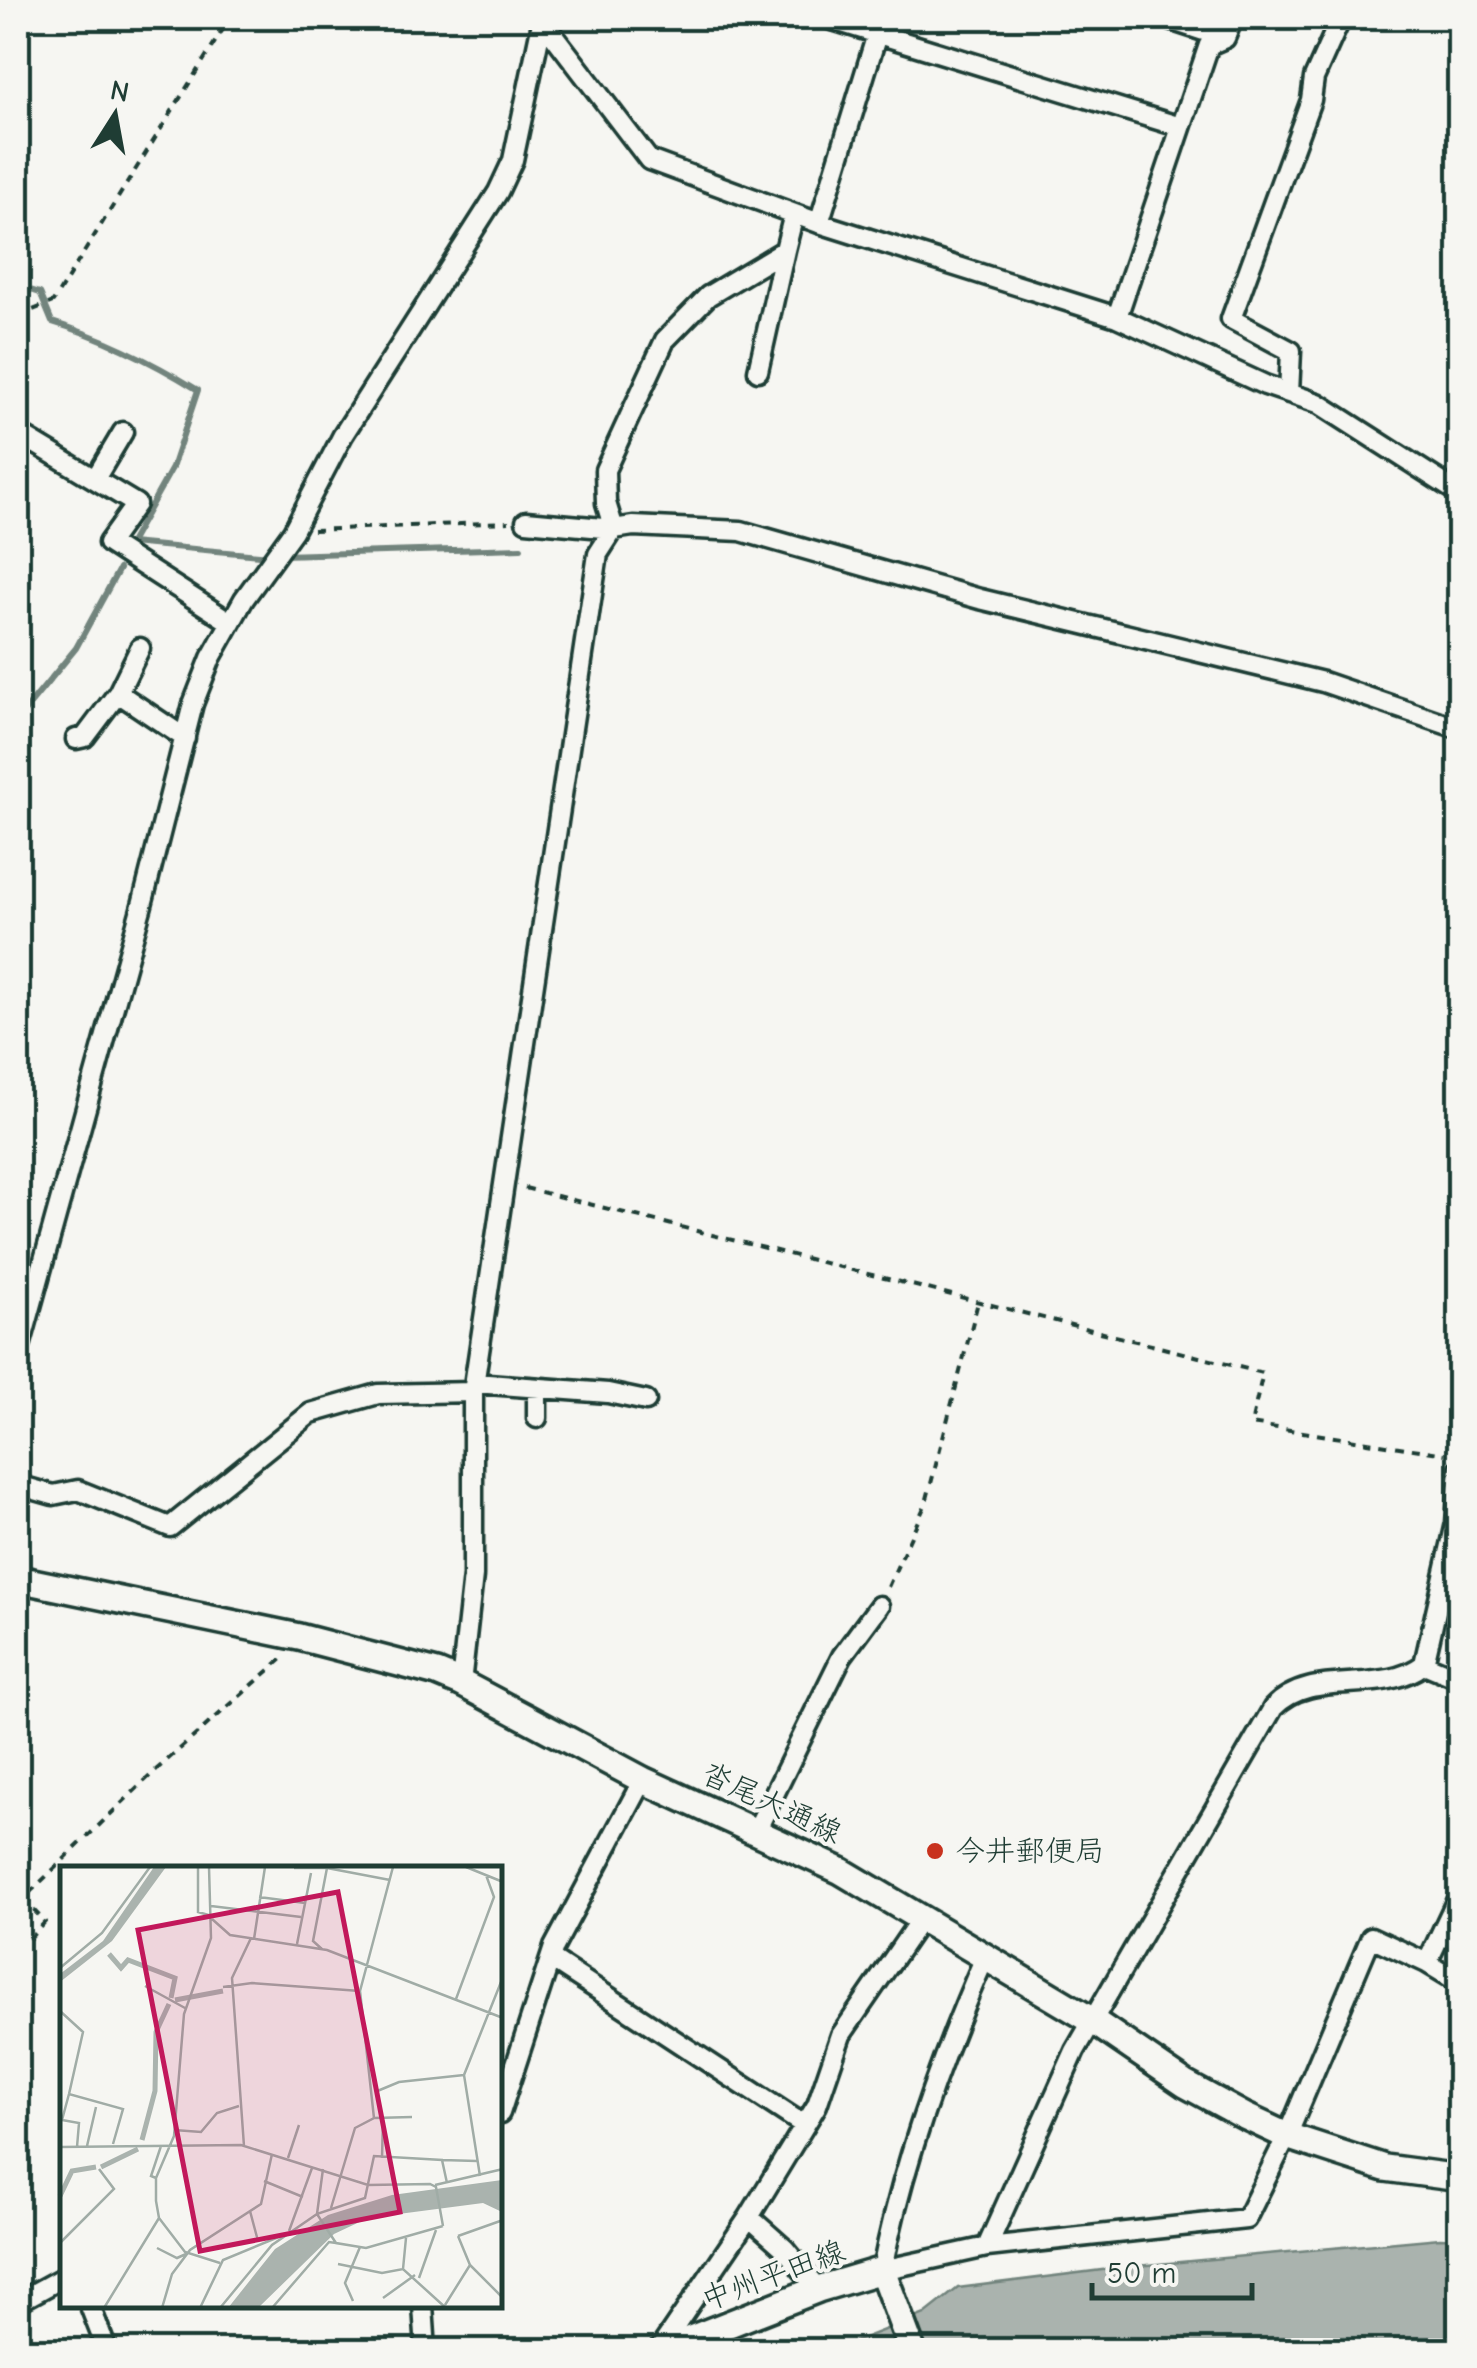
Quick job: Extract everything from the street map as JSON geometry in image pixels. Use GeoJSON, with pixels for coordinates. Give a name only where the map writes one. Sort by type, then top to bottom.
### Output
{"type":"FeatureCollection","features":[{"type":"Feature","properties":{"kind":"main road","name":"沓尾大通線"},"geometry":{"type":"LineString","coordinates":[[18,1579],[299,1637],[437,1673],[644,1780],[841,1871],[1093,2021],[1185,2084],[1287,2136],[1385,2168],[1460,2178]]}},
{"type":"Feature","properties":{"kind":"main road","name":"中州平田線"},"geometry":{"type":"LineString","coordinates":[[661,2350],[818,2289],[883,2275],[912,2350]]}},
{"type":"Feature","properties":{"kind":"street"},"geometry":{"type":"LineString","coordinates":[[826,18],[880,26],[1181,127]]}},
{"type":"Feature","properties":{"kind":"street"},"geometry":{"type":"LineString","coordinates":[[1164,18],[1195,22],[1225,38]]}},
{"type":"Feature","properties":{"kind":"street"},"geometry":{"type":"LineString","coordinates":[[1116,317],[1209,45],[1225,38],[1234,18]]}},
{"type":"Feature","properties":{"kind":"street"},"geometry":{"type":"LineString","coordinates":[[1289,393],[1291,351],[1231,319],[1311,100],[1314,78],[1341,18]]}},
{"type":"Feature","properties":{"kind":"street"},"geometry":{"type":"LineString","coordinates":[[543,19],[649,160],[819,223],[1116,317],[1318,403],[1460,494]]}},
{"type":"Feature","properties":{"kind":"street"},"geometry":{"type":"LineString","coordinates":[[18,1354],[142,905],[193,704],[230,622],[294,531],[343,435],[498,192],[513,160],[543,19]]}},
{"type":"Feature","properties":{"kind":"street"},"geometry":{"type":"LineString","coordinates":[[819,223],[880,26]]}},
{"type":"Feature","properties":{"kind":"street"},"geometry":{"type":"LineString","coordinates":[[758,371],[794,214]]}},
{"type":"Feature","properties":{"kind":"street"},"geometry":{"type":"LineString","coordinates":[[460,1683],[472,1576],[474,1388],[598,554],[614,529],[606,503],[605,470],[665,340],[708,296],[785,250]]}},
{"type":"Feature","properties":{"kind":"street"},"geometry":{"type":"LineString","coordinates":[[18,432],[136,504],[108,543],[230,622]]}},
{"type":"Feature","properties":{"kind":"street"},"geometry":{"type":"LineString","coordinates":[[94,480],[123,432]]}},
{"type":"Feature","properties":{"kind":"street"},"geometry":{"type":"LineString","coordinates":[[526,521],[614,529],[633,526],[741,531],[980,599],[1323,682],[1460,729]]}},
{"type":"Feature","properties":{"kind":"street"},"geometry":{"type":"LineString","coordinates":[[76,739],[85,737],[118,693],[140,648]]}},
{"type":"Feature","properties":{"kind":"street"},"geometry":{"type":"LineString","coordinates":[[118,693],[185,738]]}},
{"type":"Feature","properties":{"kind":"street"},"geometry":{"type":"LineString","coordinates":[[537,1389],[537,1418]]}},
{"type":"Feature","properties":{"kind":"street"},"geometry":{"type":"LineString","coordinates":[[18,1485],[53,1494],[78,1490],[170,1527],[312,1413],[378,1394],[537,1389],[608,1393],[646,1401]]}},
{"type":"Feature","properties":{"kind":"street"},"geometry":{"type":"LineString","coordinates":[[987,2248],[1075,2051],[1273,1708],[1282,1698],[1311,1687],[1399,1680],[1424,1664],[1456,1522],[1460,1468]]}},
{"type":"Feature","properties":{"kind":"street"},"geometry":{"type":"LineString","coordinates":[[756,1830],[842,1656],[879,1606]]}},
{"type":"Feature","properties":{"kind":"street"},"geometry":{"type":"LineString","coordinates":[[1424,1664],[1460,1679]]}},
{"type":"Feature","properties":{"kind":"street"},"geometry":{"type":"LineString","coordinates":[[502,2108],[554,1947],[644,1780]]}},
{"type":"Feature","properties":{"kind":"street"},"geometry":{"type":"LineString","coordinates":[[1427,1962],[1460,1893]]}},
{"type":"Feature","properties":{"kind":"street"},"geometry":{"type":"LineString","coordinates":[[661,2350],[750,2217],[817,2105],[841,2034],[922,1917]]}},
{"type":"Feature","properties":{"kind":"street"},"geometry":{"type":"LineString","coordinates":[[986,1955],[950,2037],[896,2197],[883,2275],[987,2248],[1246,2219],[1287,2136],[1371,1937],[1427,1962],[1460,1983]]}},
{"type":"Feature","properties":{"kind":"street"},"geometry":{"type":"LineString","coordinates":[[551,1959],[804,2126]]}},
{"type":"Feature","properties":{"kind":"street"},"geometry":{"type":"LineString","coordinates":[[750,2217],[818,2289]]}},
{"type":"Feature","properties":{"kind":"street"},"geometry":{"type":"LineString","coordinates":[[18,2302],[60,2279]]}},
{"type":"Feature","properties":{"kind":"street"},"geometry":{"type":"LineString","coordinates":[[91,2308],[107,2350]]}},
{"type":"Feature","properties":{"kind":"street"},"geometry":{"type":"LineString","coordinates":[[423,2308],[426,2350]]}},
{"type":"Feature","properties":{"kind":"path"},"geometry":{"type":"LineString","coordinates":[[18,305],[33,310],[53,302],[230,18]]}},
{"type":"Feature","properties":{"kind":"path"},"geometry":{"type":"LineString","coordinates":[[294,531],[526,521]]}},
{"type":"Feature","properties":{"kind":"path"},"geometry":{"type":"LineString","coordinates":[[506,1183],[1263,1373],[1251,1424],[1460,1456]]}},
{"type":"Feature","properties":{"kind":"path"},"geometry":{"type":"LineString","coordinates":[[879,1606],[926,1503],[978,1302]]}},
{"type":"Feature","properties":{"kind":"path"},"geometry":{"type":"LineString","coordinates":[[18,1956],[45,1922],[24,1898],[156,1770],[280,1660]]}},
{"type":"Feature","properties":{"kind":"shaded area"},"geometry":{"type":"Polygon","coordinates":[[[1459,2239],[1459,2350],[833,2350],[925,2314],[958,2288],[1126,2267],[1459,2239]]]}},
{"type":"Feature","properties":{"kind":"waterway"},"geometry":{"type":"LineString","coordinates":[[18,286],[40,293],[52,322],[127,351],[198,390],[172,468],[130,543],[270,556]]}},
{"type":"Feature","properties":{"kind":"waterway"},"geometry":{"type":"LineString","coordinates":[[282,555],[521,548]]}},
{"type":"Feature","properties":{"kind":"waterway"},"geometry":{"type":"LineString","coordinates":[[18,719],[76,648],[119,569]]}},
{"type":"Feature","properties":{"kind":"place","name":"今井郵便局"},"geometry":{"type":"Point","coordinates":[935,1851]}}]}
